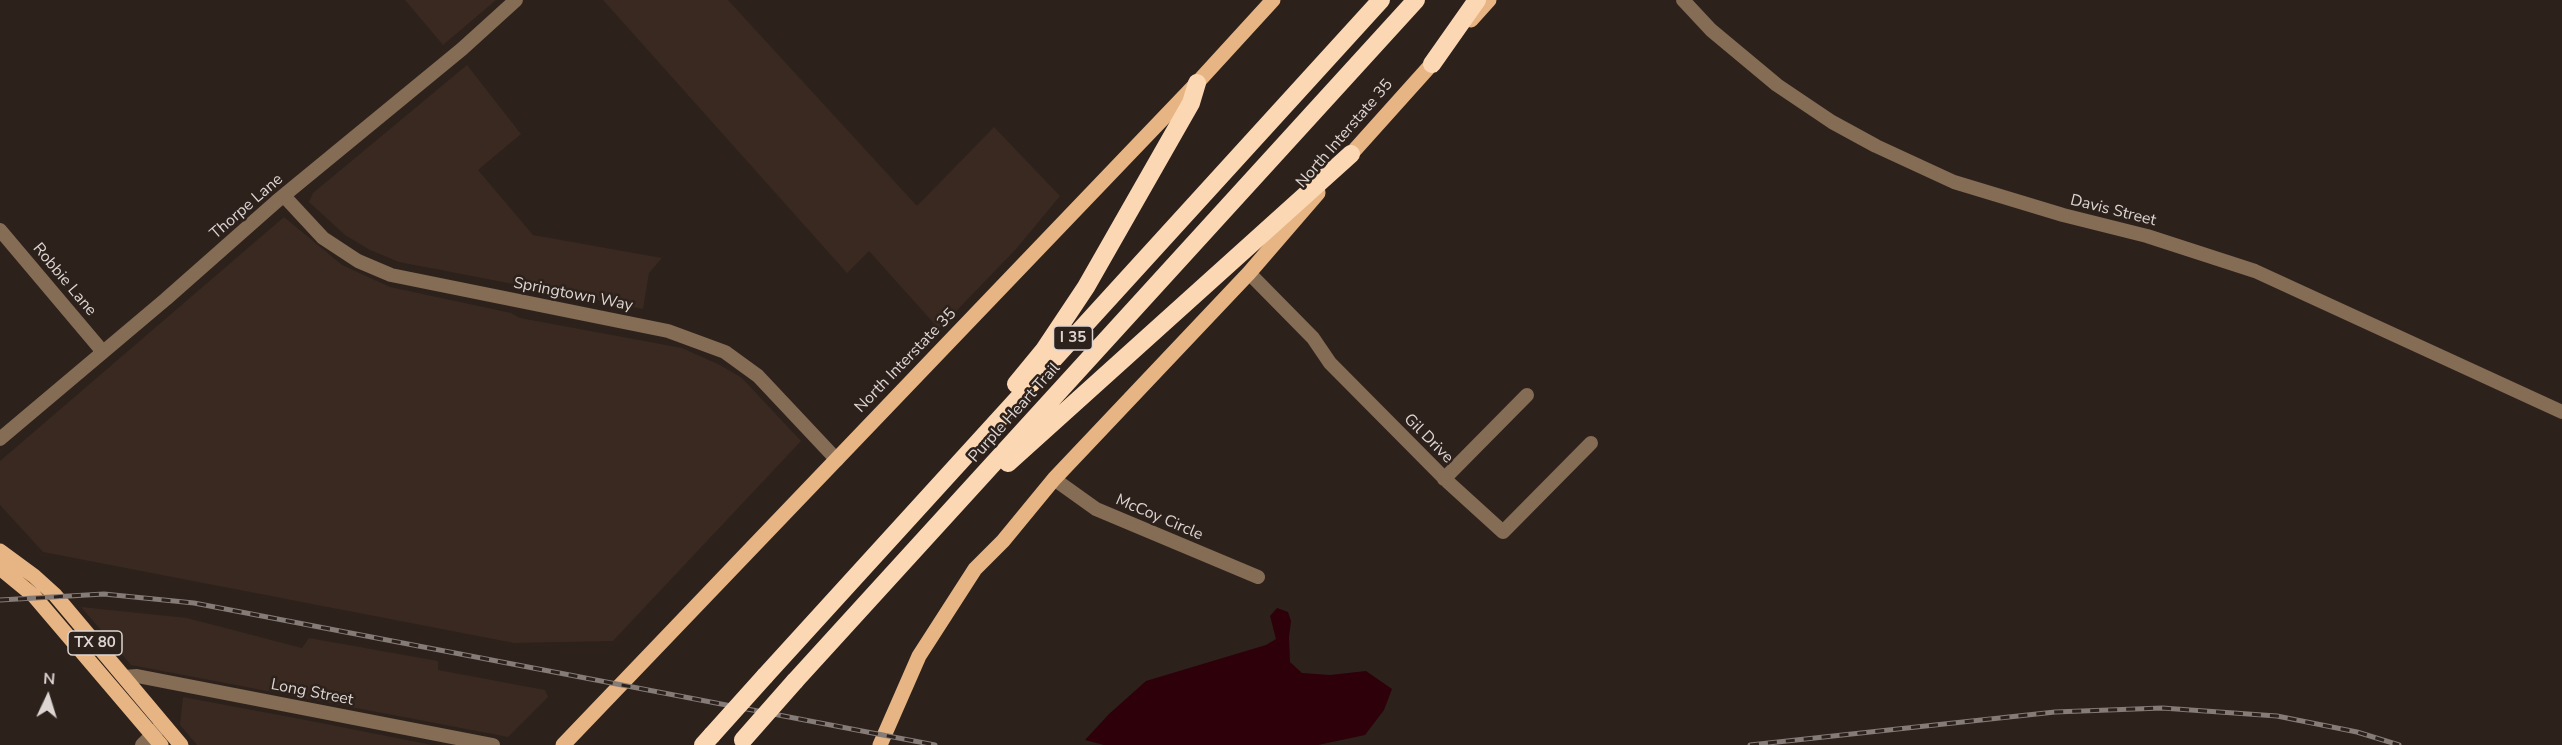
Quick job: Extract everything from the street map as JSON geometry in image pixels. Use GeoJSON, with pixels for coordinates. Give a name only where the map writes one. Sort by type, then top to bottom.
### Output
{"type":"FeatureCollection","features":[{"type":"Feature","properties":{"kind":"highway","name":"Purple Heart Trail"},"geometry":{"type":"LineString","coordinates":[[707,740],[1381,0]]}},
{"type":"Feature","properties":{"kind":"highway","name":"Purple Heart Trail"},"geometry":{"type":"LineString","coordinates":[[740,742],[1416,0]]}},
{"type":"Feature","properties":{"kind":"highway"},"geometry":{"type":"LineString","coordinates":[[1432,64],[1477,0]]}},
{"type":"Feature","properties":{"kind":"highway"},"geometry":{"type":"LineString","coordinates":[[888,542],[968,438],[1018,382],[1064,321],[1191,103],[1197,83]]}},
{"type":"Feature","properties":{"kind":"highway"},"geometry":{"type":"LineString","coordinates":[[956,506],[1041,436],[1351,154]]}},
{"type":"Feature","properties":{"kind":"main road","name":"North Interstate 35"},"geometry":{"type":"LineString","coordinates":[[562,745],[1197,83],[1273,0]]}},
{"type":"Feature","properties":{"kind":"main road","name":"North Interstate 35"},"geometry":{"type":"LineString","coordinates":[[880,745],[919,656],[975,568],[1003,541],[1054,479],[1249,273],[1351,154],[1489,0]]}},
{"type":"Feature","properties":{"kind":"main road","name":"TX 80"},"geometry":{"type":"LineString","coordinates":[[0,551],[55,595],[124,677],[155,737]]}},
{"type":"Feature","properties":{"kind":"main road","name":"TX 80"},"geometry":{"type":"LineString","coordinates":[[0,568],[34,597],[155,737],[181,745]]}},
{"type":"Feature","properties":{"kind":"street","name":"Thorpe Lane"},"geometry":{"type":"LineString","coordinates":[[0,439],[284,196],[462,49],[516,0]]}},
{"type":"Feature","properties":{"kind":"street","name":"Davis Street"},"geometry":{"type":"LineString","coordinates":[[1683,0],[1711,30],[1777,85],[1832,122],[1876,146],[1954,182],[2063,215],[2147,236],[2255,271],[2562,412]]}},
{"type":"Feature","properties":{"kind":"street","name":"Springtown Way"},"geometry":{"type":"LineString","coordinates":[[284,196],[323,238],[358,261],[391,275],[668,331],[710,345],[740,361],[758,376],[837,460]]}},
{"type":"Feature","properties":{"kind":"street","name":"Robbie Lane"},"geometry":{"type":"LineString","coordinates":[[0,230],[103,352]]}},
{"type":"Feature","properties":{"kind":"street","name":"Gil Drive"},"geometry":{"type":"LineString","coordinates":[[1249,273],[1313,338],[1330,363],[1444,479],[1503,532],[1591,443]]}},
{"type":"Feature","properties":{"kind":"street"},"geometry":{"type":"LineString","coordinates":[[1444,479],[1527,395]]}},
{"type":"Feature","properties":{"kind":"street","name":"McCoy Circle"},"geometry":{"type":"LineString","coordinates":[[1054,479],[1096,509],[1258,577]]}},
{"type":"Feature","properties":{"kind":"street","name":"Long Street"},"geometry":{"type":"LineString","coordinates":[[124,677],[137,676],[493,745]]}},
{"type":"Feature","properties":{"kind":"shaded area"},"geometry":{"type":"Polygon","coordinates":[[[405,0],[496,0],[443,45],[405,0]]]}},
{"type":"Feature","properties":{"kind":"shaded area"},"geometry":{"type":"Polygon","coordinates":[[[603,0],[728,0],[917,206],[994,127],[1060,196],[1016,249],[939,329],[869,251],[847,273],[603,0]]]}},
{"type":"Feature","properties":{"kind":"shaded area"},"geometry":{"type":"Polygon","coordinates":[[[467,65],[521,134],[478,170],[533,235],[662,258],[649,273],[643,309],[399,262],[370,250],[345,235],[309,202],[313,193],[467,65]]]}},
{"type":"Feature","properties":{"kind":"shaded area"},"geometry":{"type":"Polygon","coordinates":[[[284,217],[342,265],[390,287],[511,313],[520,318],[682,348],[742,378],[801,441],[613,641],[514,643],[43,552],[0,505],[0,461],[284,217]]]}},
{"type":"Feature","properties":{"kind":"shaded area"},"geometry":{"type":"Polygon","coordinates":[[[81,607],[187,618],[302,648],[309,638],[438,661],[438,670],[545,690],[548,697],[508,737],[131,665],[81,607]]]}},
{"type":"Feature","properties":{"kind":"shaded area"},"geometry":{"type":"Polygon","coordinates":[[[1277,608],[1288,612],[1291,621],[1290,662],[1302,673],[1330,675],[1366,671],[1392,689],[1384,710],[1365,735],[1318,745],[1104,745],[1085,740],[1109,714],[1146,681],[1266,645],[1276,639],[1270,616],[1277,608]]]}},
{"type":"Feature","properties":{"kind":"shaded area"},"geometry":{"type":"Polygon","coordinates":[[[183,697],[432,745],[197,745],[180,725],[183,697]]]}},
{"type":"Feature","properties":{"kind":"railway"},"geometry":{"type":"LineString","coordinates":[[0,600],[104,594],[194,603],[935,745]]}},
{"type":"Feature","properties":{"kind":"railway"},"geometry":{"type":"LineString","coordinates":[[1750,745],[2055,712],[2162,708],[2277,716],[2357,732],[2399,745]]}}]}
